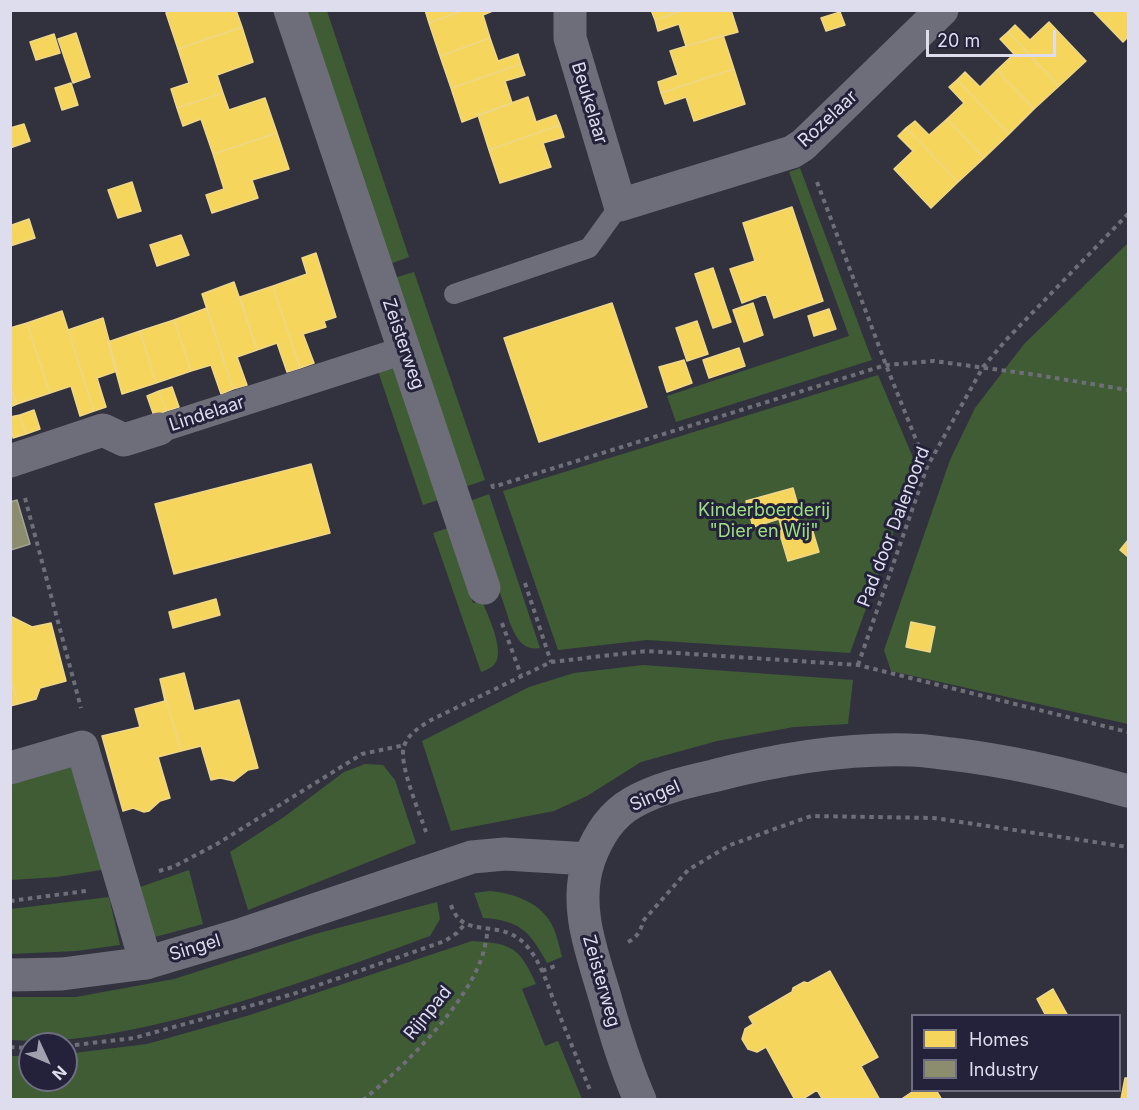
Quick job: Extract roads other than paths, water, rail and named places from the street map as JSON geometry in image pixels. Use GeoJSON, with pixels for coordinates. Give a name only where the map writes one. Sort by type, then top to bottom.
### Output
{"type":"FeatureCollection","features":[{"type":"Feature","properties":{"kind":"street","name":"Zeisterweg"},"geometry":{"type":"LineString","coordinates":[[290,10],[484,588]]}},
{"type":"Feature","properties":{"kind":"street","name":"Beukelaar"},"geometry":{"type":"LineString","coordinates":[[570,10],[570,38],[619,200]]}},
{"type":"Feature","properties":{"kind":"street","name":"Rozelaar"},"geometry":{"type":"LineString","coordinates":[[619,200],[792,152],[942,10]]}},
{"type":"Feature","properties":{"kind":"street","name":"Lindelaar"},"geometry":{"type":"LineString","coordinates":[[12,461],[103,430],[124,440],[405,350]]}},
{"type":"Feature","properties":{"kind":"street","name":"Singel"},"geometry":{"type":"LineString","coordinates":[[10,768],[82,747],[146,963]]}},
{"type":"Feature","properties":{"kind":"street","name":"Singel"},"geometry":{"type":"LineString","coordinates":[[10,975],[62,974],[146,963],[472,857],[505,854],[589,859],[608,825],[618,813],[632,803],[687,782],[795,758],[838,753],[911,750],[983,758],[1082,778],[1128,790]]}},
{"type":"Feature","properties":{"kind":"street","name":"Zeisterweg"},"geometry":{"type":"LineString","coordinates":[[589,859],[584,876],[583,902],[586,931],[626,1068],[640,1100]]}},
{"type":"Feature","properties":{"kind":"lane"},"geometry":{"type":"LineString","coordinates":[[454,294],[589,248],[619,200]]}},
{"type":"Feature","properties":{"kind":"park label","name":"Kinderboerderij \"Dier en Wij\""},"geometry":{"type":"Point","coordinates":[764,521]}}]}
